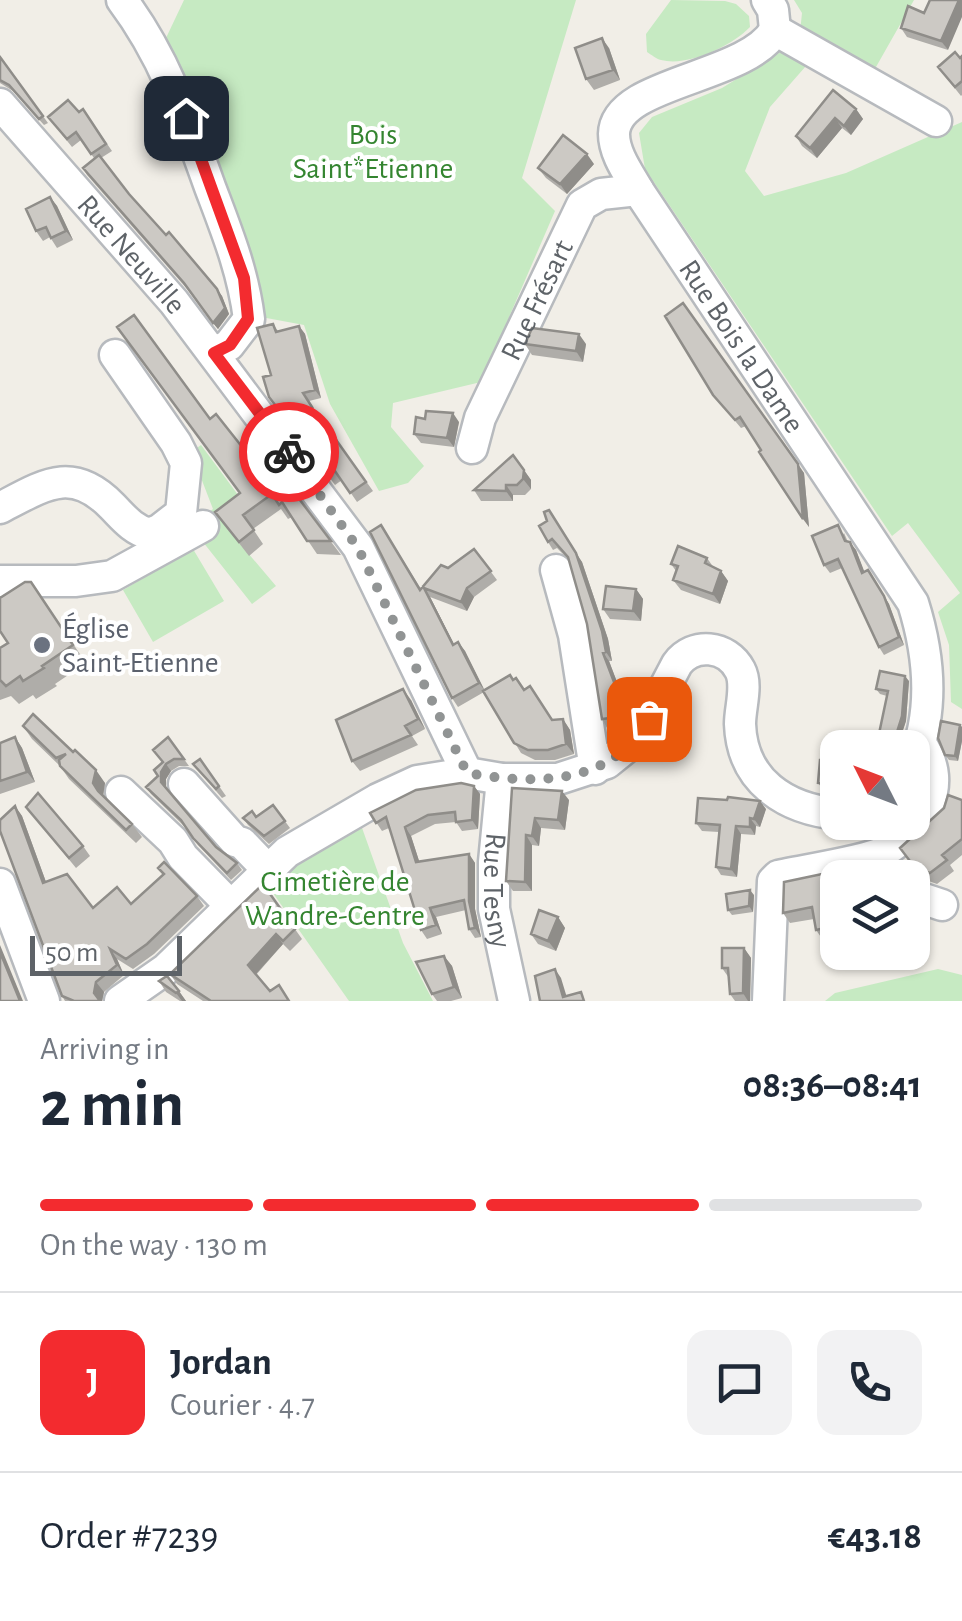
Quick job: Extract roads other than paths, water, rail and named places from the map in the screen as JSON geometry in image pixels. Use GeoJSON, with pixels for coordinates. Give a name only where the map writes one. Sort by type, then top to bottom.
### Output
{"type":"FeatureCollection","features":[{"type":"Feature","properties":{"kind":"street"},"geometry":{"type":"LineString","coordinates":[[122,0],[148,35],[174,87],[244,278],[248,319],[230,345],[214,353]]}},
{"type":"Feature","properties":{"kind":"street"},"geometry":{"type":"LineString","coordinates":[[766,0],[773,10],[775,30],[936,121]]}},
{"type":"Feature","properties":{"kind":"street","name":"Rue Bois la Dame"},"geometry":{"type":"LineString","coordinates":[[775,30],[754,54],[635,101],[619,116],[614,140],[638,190],[914,603],[925,641],[929,690],[922,730]]}},
{"type":"Feature","properties":{"kind":"street","name":"Rue Neuville"},"geometry":{"type":"LineString","coordinates":[[0,104],[131,251],[214,353],[358,548],[467,773]]}},
{"type":"Feature","properties":{"kind":"street","name":"Rue Frésart"},"geometry":{"type":"LineString","coordinates":[[472,448],[480,418],[582,204],[601,194],[638,190]]}},
{"type":"Feature","properties":{"kind":"street"},"geometry":{"type":"LineString","coordinates":[[0,508],[38,488],[64,481],[94,490],[127,523],[149,534],[181,513],[186,463],[115,355]]}},
{"type":"Feature","properties":{"kind":"street"},"geometry":{"type":"LineString","coordinates":[[0,582],[76,581],[112,576],[204,526]]}},
{"type":"Feature","properties":{"kind":"street"},"geometry":{"type":"LineString","coordinates":[[556,570],[574,635],[594,769]]}},
{"type":"Feature","properties":{"kind":"street"},"geometry":{"type":"LineString","coordinates":[[137,998],[267,869],[305,839],[378,798],[417,782],[467,773],[502,779],[558,779],[594,769],[627,750],[638,738],[684,654],[706,649],[734,660],[742,674],[740,727],[746,757],[762,782],[782,800],[820,813]]}},
{"type":"Feature","properties":{"kind":"street","name":"Rue Bois la Dame"},"geometry":{"type":"LineString","coordinates":[[930,758],[936,782],[930,807]]}},
{"type":"Feature","properties":{"kind":"street","name":"Rue Tesny"},"geometry":{"type":"LineString","coordinates":[[502,779],[494,909],[514,1001]]}},
{"type":"Feature","properties":{"kind":"street"},"geometry":{"type":"LineString","coordinates":[[184,784],[235,841],[242,843],[267,869]]}},
{"type":"Feature","properties":{"kind":"street"},"geometry":{"type":"LineString","coordinates":[[120,792],[173,840],[183,856],[231,906]]}},
{"type":"Feature","properties":{"kind":"street","name":"Rue Bois la Dame"},"geometry":{"type":"LineString","coordinates":[[887,860],[902,840]]}},
{"type":"Feature","properties":{"kind":"street","name":"Rue Bois la Dame"},"geometry":{"type":"LineString","coordinates":[[768,1001],[773,881],[778,876],[820,872]]}},
{"type":"Feature","properties":{"kind":"street"},"geometry":{"type":"LineString","coordinates":[[0,884],[44,1001]]}},
{"type":"Feature","properties":{"kind":"street"},"geometry":{"type":"LineString","coordinates":[[930,900],[942,904]]}},
{"type":"Feature","properties":{"kind":"place","name":"Église Saint-Etienne"},"geometry":{"type":"Point","coordinates":[42,645]}},
{"type":"Feature","properties":{"kind":"park label","name":"Bois Saint*Etienne"},"geometry":{"type":"Point","coordinates":[373,151]}},
{"type":"Feature","properties":{"kind":"park label","name":"Cimetière de Wandre-Centre"},"geometry":{"type":"Point","coordinates":[335,898]}}]}
